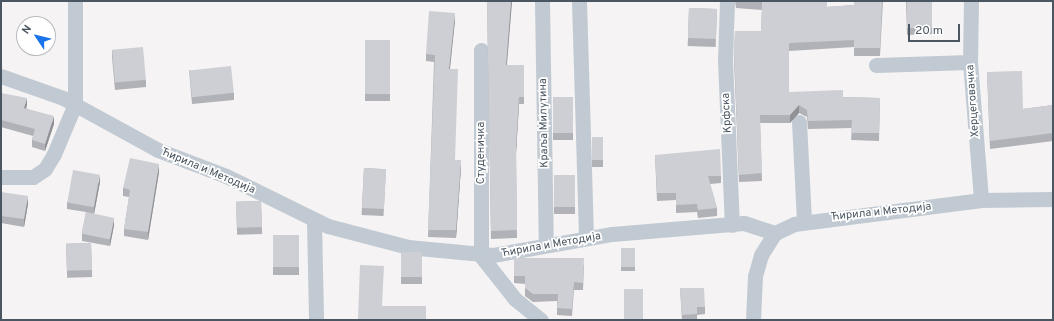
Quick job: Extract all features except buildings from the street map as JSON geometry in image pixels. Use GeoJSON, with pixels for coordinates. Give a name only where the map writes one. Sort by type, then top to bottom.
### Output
{"type":"FeatureCollection","features":[{"type":"Feature","properties":{"kind":"street"},"geometry":{"type":"LineString","coordinates":[[1,177],[33,177],[44,169],[75,104],[75,1]]}},
{"type":"Feature","properties":{"kind":"street","name":"Краља Милутина"},"geometry":{"type":"LineString","coordinates":[[542,1],[546,244]]}},
{"type":"Feature","properties":{"kind":"street"},"geometry":{"type":"LineString","coordinates":[[579,1],[586,238]]}},
{"type":"Feature","properties":{"kind":"street","name":"Крфска"},"geometry":{"type":"LineString","coordinates":[[727,1],[725,60],[732,224]]}},
{"type":"Feature","properties":{"kind":"street","name":"Херцеговачка"},"geometry":{"type":"LineString","coordinates":[[971,1],[970,62],[981,200]]}},
{"type":"Feature","properties":{"kind":"street","name":"Студеничка"},"geometry":{"type":"LineString","coordinates":[[480,50],[481,256]]}},
{"type":"Feature","properties":{"kind":"street"},"geometry":{"type":"LineString","coordinates":[[876,65],[970,62]]}},
{"type":"Feature","properties":{"kind":"street","name":"Ћирила и Методија"},"geometry":{"type":"LineString","coordinates":[[1,76],[75,104],[158,150],[226,176],[314,220],[397,244],[481,256],[586,238],[732,224],[752,225],[775,233],[804,221],[981,200],[1053,199]]}},
{"type":"Feature","properties":{"kind":"street"},"geometry":{"type":"LineString","coordinates":[[799,122],[804,221]]}},
{"type":"Feature","properties":{"kind":"street"},"geometry":{"type":"LineString","coordinates":[[314,220],[316,320]]}},
{"type":"Feature","properties":{"kind":"street"},"geometry":{"type":"LineString","coordinates":[[753,320],[757,265],[775,233]]}},
{"type":"Feature","properties":{"kind":"street"},"geometry":{"type":"LineString","coordinates":[[481,256],[526,314],[541,320]]}}]}
